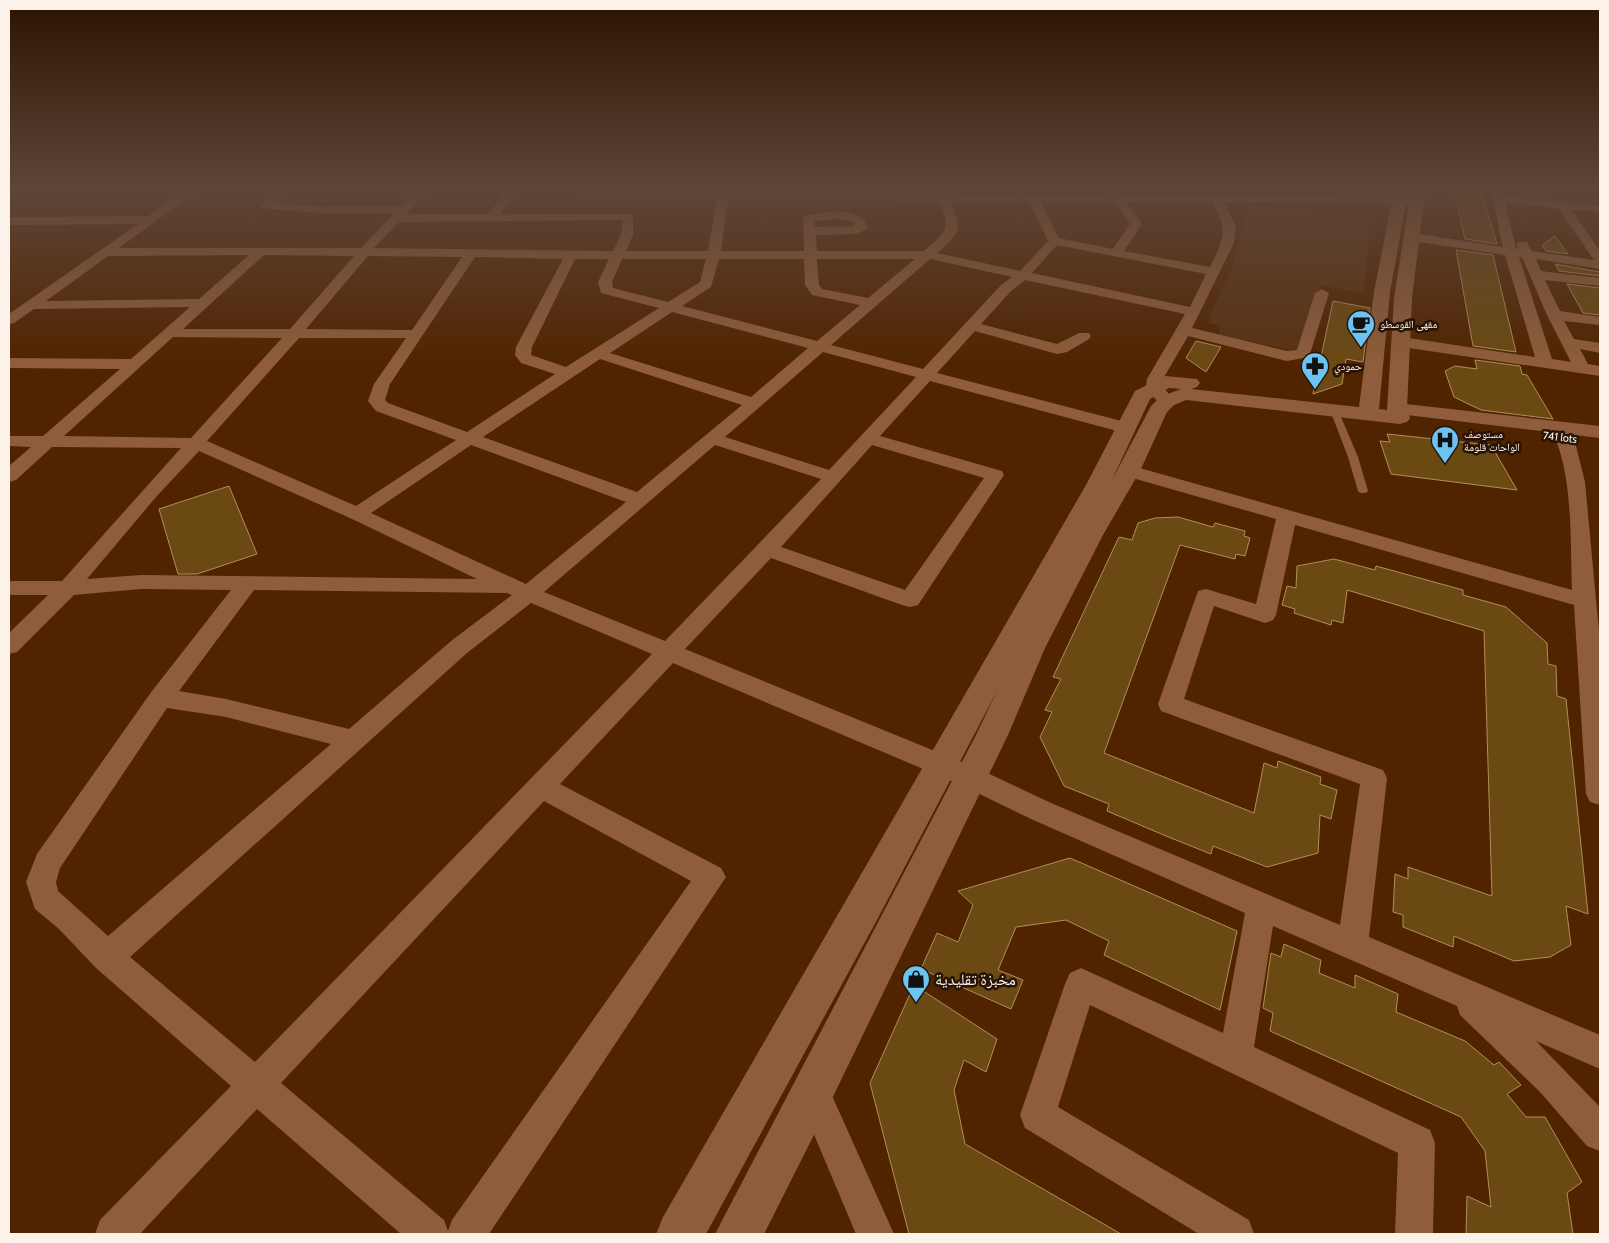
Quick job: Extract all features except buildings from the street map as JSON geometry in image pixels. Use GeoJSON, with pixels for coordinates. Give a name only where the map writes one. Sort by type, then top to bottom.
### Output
{"type":"FeatureCollection","features":[{"type":"Feature","properties":{"kind":"main road"},"geometry":{"type":"LineString","coordinates":[[1384,411],[1377,350],[1382,292],[1390,249]]}},
{"type":"Feature","properties":{"kind":"main road"},"geometry":{"type":"LineString","coordinates":[[1384,411],[1402,342],[1403,298],[1410,249]]}},
{"type":"Feature","properties":{"kind":"main road"},"geometry":{"type":"LineString","coordinates":[[739,1234],[813,1092],[970,777],[1031,648],[1091,535],[1129,471],[1158,410],[1165,382],[1182,382],[1384,411]]}},
{"type":"Feature","properties":{"kind":"main road"},"geometry":{"type":"LineString","coordinates":[[680,1234],[865,906],[940,765],[1098,485],[1142,396],[1184,394],[1334,410],[1384,411]]}},
{"type":"Feature","properties":{"kind":"main road","name":"741 lots"},"geometry":{"type":"LineString","coordinates":[[1384,411],[1562,433],[1600,442]]}},
{"type":"Feature","properties":{"kind":"main road"},"geometry":{"type":"LineString","coordinates":[[1562,433],[1600,432]]}},
{"type":"Feature","properties":{"kind":"street"},"geometry":{"type":"LineString","coordinates":[[9,320],[111,249]]}},
{"type":"Feature","properties":{"kind":"street"},"geometry":{"type":"LineString","coordinates":[[9,646],[68,588],[149,493],[295,333],[366,249]]}},
{"type":"Feature","properties":{"kind":"street"},"geometry":{"type":"LineString","coordinates":[[620,249],[605,282],[606,290],[1127,428]]}},
{"type":"Feature","properties":{"kind":"street"},"geometry":{"type":"LineString","coordinates":[[357,514],[567,373],[706,284],[715,249]]}},
{"type":"Feature","properties":{"kind":"street"},"geometry":{"type":"LineString","coordinates":[[811,249],[814,290],[871,303]]}},
{"type":"Feature","properties":{"kind":"street"},"geometry":{"type":"LineString","coordinates":[[107,957],[459,647],[521,590],[640,500],[714,439],[818,346],[871,303],[912,265],[933,249]]}},
{"type":"Feature","properties":{"kind":"street"},"geometry":{"type":"LineString","coordinates":[[114,1234],[767,550],[1006,288],[1023,275],[1047,249]]}},
{"type":"Feature","properties":{"kind":"street"},"geometry":{"type":"LineString","coordinates":[[1099,249],[1214,272]]}},
{"type":"Feature","properties":{"kind":"street"},"geometry":{"type":"LineString","coordinates":[[1161,394],[1156,374],[1194,312],[1225,249]]}},
{"type":"Feature","properties":{"kind":"street"},"geometry":{"type":"LineString","coordinates":[[1487,249],[1600,265]]}},
{"type":"Feature","properties":{"kind":"street"},"geometry":{"type":"LineString","coordinates":[[1510,249],[1545,363]]}},
{"type":"Feature","properties":{"kind":"street"},"geometry":{"type":"LineString","coordinates":[[1525,249],[1554,315],[1582,368]]}},
{"type":"Feature","properties":{"kind":"street"},"geometry":{"type":"LineString","coordinates":[[107,252],[927,255],[1194,312]]}},
{"type":"Feature","properties":{"kind":"street"},"geometry":{"type":"LineString","coordinates":[[9,476],[260,252]]}},
{"type":"Feature","properties":{"kind":"street"},"geometry":{"type":"LineString","coordinates":[[471,254],[382,384],[376,402],[468,439],[640,500]]}},
{"type":"Feature","properties":{"kind":"street"},"geometry":{"type":"LineString","coordinates":[[567,373],[527,360],[523,355],[524,347],[571,255]]}},
{"type":"Feature","properties":{"kind":"street"},"geometry":{"type":"LineString","coordinates":[[1537,275],[1600,282]]}},
{"type":"Feature","properties":{"kind":"street"},"geometry":{"type":"LineString","coordinates":[[1183,330],[1287,356],[1297,356],[1304,354],[1322,293]]}},
{"type":"Feature","properties":{"kind":"street"},"geometry":{"type":"LineString","coordinates":[[9,305],[202,303]]}},
{"type":"Feature","properties":{"kind":"street"},"geometry":{"type":"LineString","coordinates":[[1554,315],[1600,321]]}},
{"type":"Feature","properties":{"kind":"street"},"geometry":{"type":"LineString","coordinates":[[972,326],[1062,349],[1084,336]]}},
{"type":"Feature","properties":{"kind":"street"},"geometry":{"type":"LineString","coordinates":[[170,333],[416,334]]}},
{"type":"Feature","properties":{"kind":"street"},"geometry":{"type":"LineString","coordinates":[[1402,342],[1600,371]]}},
{"type":"Feature","properties":{"kind":"street"},"geometry":{"type":"LineString","coordinates":[[1568,343],[1600,348]]}},
{"type":"Feature","properties":{"kind":"street"},"geometry":{"type":"LineString","coordinates":[[599,354],[754,403]]}},
{"type":"Feature","properties":{"kind":"street"},"geometry":{"type":"LineString","coordinates":[[9,363],[135,364]]}},
{"type":"Feature","properties":{"kind":"street"},"geometry":{"type":"LineString","coordinates":[[1562,433],[1576,482],[1591,556],[1584,601],[1599,746],[1600,794]]}},
{"type":"Feature","properties":{"kind":"street"},"geometry":{"type":"LineString","coordinates":[[767,550],[910,600],[995,475],[868,438]]}},
{"type":"Feature","properties":{"kind":"street"},"geometry":{"type":"LineString","coordinates":[[714,439],[834,476]]}},
{"type":"Feature","properties":{"kind":"street"},"geometry":{"type":"LineString","coordinates":[[9,441],[196,443],[357,514],[521,590],[970,777],[1261,906],[1353,944],[1462,994],[1600,1052]]}},
{"type":"Feature","properties":{"kind":"street"},"geometry":{"type":"LineString","coordinates":[[1129,471],[1584,601]]}},
{"type":"Feature","properties":{"kind":"street"},"geometry":{"type":"LineString","coordinates":[[1287,516],[1265,615],[1206,596],[1170,704],[1374,778],[1353,944]]}},
{"type":"Feature","properties":{"kind":"street"},"geometry":{"type":"LineString","coordinates":[[9,588],[68,588],[141,582],[247,584],[364,583],[521,590]]}},
{"type":"Feature","properties":{"kind":"street"},"geometry":{"type":"LineString","coordinates":[[247,584],[162,698],[47,863],[41,882],[46,899],[70,919],[107,957],[430,1234]]}},
{"type":"Feature","properties":{"kind":"street"},"geometry":{"type":"LineString","coordinates":[[162,698],[226,708],[354,740]]}},
{"type":"Feature","properties":{"kind":"street"},"geometry":{"type":"LineString","coordinates":[[466,1234],[711,877],[540,786]]}},
{"type":"Feature","properties":{"kind":"street"},"geometry":{"type":"LineString","coordinates":[[1236,1056],[1261,906]]}},
{"type":"Feature","properties":{"kind":"street"},"geometry":{"type":"LineString","coordinates":[[1235,1234],[1038,1115],[1081,984],[1417,1143],[1414,1234]]}},
{"type":"Feature","properties":{"kind":"street"},"geometry":{"type":"LineString","coordinates":[[1462,994],[1552,1080],[1600,1133]]}},
{"type":"Feature","properties":{"kind":"street"},"geometry":{"type":"LineString","coordinates":[[813,1092],[875,1234]]}},
{"type":"Feature","properties":{"kind":"lane"},"geometry":{"type":"LineString","coordinates":[[1334,410],[1353,457],[1363,491]]}},
{"type":"Feature","properties":{"kind":"shaded area"},"geometry":{"type":"Polygon","coordinates":[[[1237,249],[1368,249],[1363,293],[1320,285],[1301,349],[1290,350],[1219,335],[1220,325],[1209,323],[1210,314],[1231,270],[1237,249]]]}},
{"type":"Feature","properties":{"kind":"place","name":"مقهى الڨوسطو"},"geometry":{"type":"Point","coordinates":[1361,348]}},
{"type":"Feature","properties":{"kind":"place","name":"حمودي"},"geometry":{"type":"Point","coordinates":[1315,390]}},
{"type":"Feature","properties":{"kind":"place","name":"مستوصف الواحات قلومة"},"geometry":{"type":"Point","coordinates":[1445,464]}},
{"type":"Feature","properties":{"kind":"place","name":"مخبزة تقليدية"},"geometry":{"type":"Point","coordinates":[916,1003]}}]}
